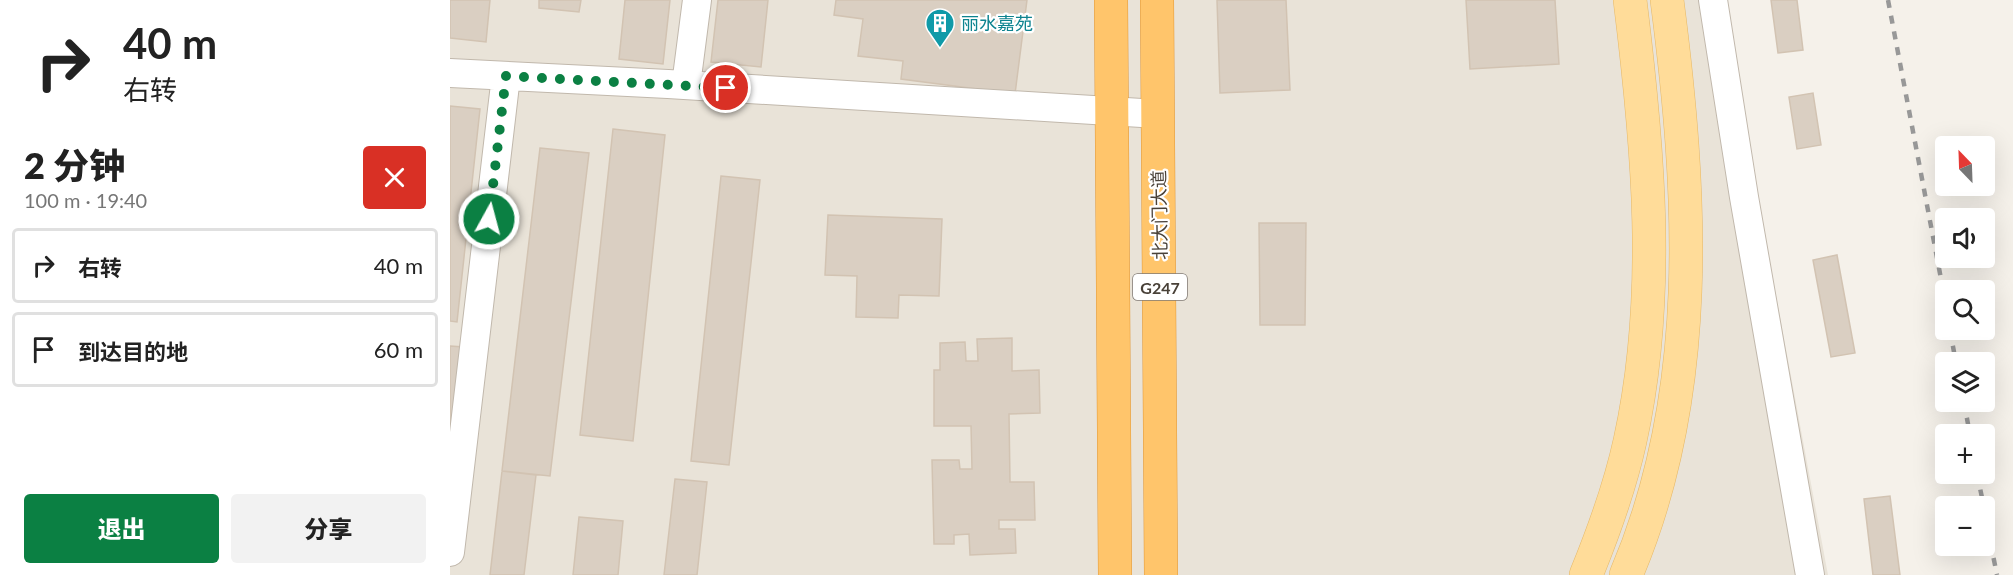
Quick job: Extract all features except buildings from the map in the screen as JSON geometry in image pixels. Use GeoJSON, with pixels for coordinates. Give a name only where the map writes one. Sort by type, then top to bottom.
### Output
{"type":"FeatureCollection","features":[{"type":"Feature","properties":{"kind":"highway","name":"G247"},"geometry":{"type":"LineString","coordinates":[[1111,0],[1115,575]]}},
{"type":"Feature","properties":{"kind":"highway","name":"北大门大道"},"geometry":{"type":"LineString","coordinates":[[1157,0],[1161,575]]}},
{"type":"Feature","properties":{"kind":"main road"},"geometry":{"type":"LineString","coordinates":[[1588,569],[1608,518],[1630,440],[1642,370],[1647,316],[1649,252],[1646,166],[1630,0]]}},
{"type":"Feature","properties":{"kind":"main road"},"geometry":{"type":"LineString","coordinates":[[1626,575],[1644,530],[1667,448],[1677,393],[1684,327],[1685,194],[1679,103],[1667,0]]}},
{"type":"Feature","properties":{"kind":"street"},"geometry":{"type":"LineString","coordinates":[[686,85],[697,0]]}},
{"type":"Feature","properties":{"kind":"street"},"geometry":{"type":"LineString","coordinates":[[1713,0],[1746,209],[1810,575]]}},
{"type":"Feature","properties":{"kind":"street"},"geometry":{"type":"LineString","coordinates":[[450,74],[686,85],[1158,114]]}},
{"type":"Feature","properties":{"kind":"street"},"geometry":{"type":"LineString","coordinates":[[450,552],[506,76]]}},
{"type":"Feature","properties":{"kind":"shaded area"},"geometry":{"type":"Polygon","coordinates":[[[450,0],[1721,0],[1828,575],[450,575],[450,0]]]}},
{"type":"Feature","properties":{"kind":"railway"},"geometry":{"type":"LineString","coordinates":[[1888,0],[1941,280]]}},
{"type":"Feature","properties":{"kind":"railway"},"geometry":{"type":"LineString","coordinates":[[1952,340],[1954,352]]}},
{"type":"Feature","properties":{"kind":"railway"},"geometry":{"type":"LineString","coordinates":[[1966,412],[1968,424]]}},
{"type":"Feature","properties":{"kind":"railway"},"geometry":{"type":"LineString","coordinates":[[1979,484],[1982,496]]}},
{"type":"Feature","properties":{"kind":"railway"},"geometry":{"type":"LineString","coordinates":[[1993,556],[1997,575]]}},
{"type":"Feature","properties":{"kind":"place","name":"丽水嘉苑"},"geometry":{"type":"Point","coordinates":[940,48]}},
{"type":"Feature","properties":{"kind":"route"},"geometry":{"type":"LineString","coordinates":[[489,219],[506,76],[726,88]]}}]}
